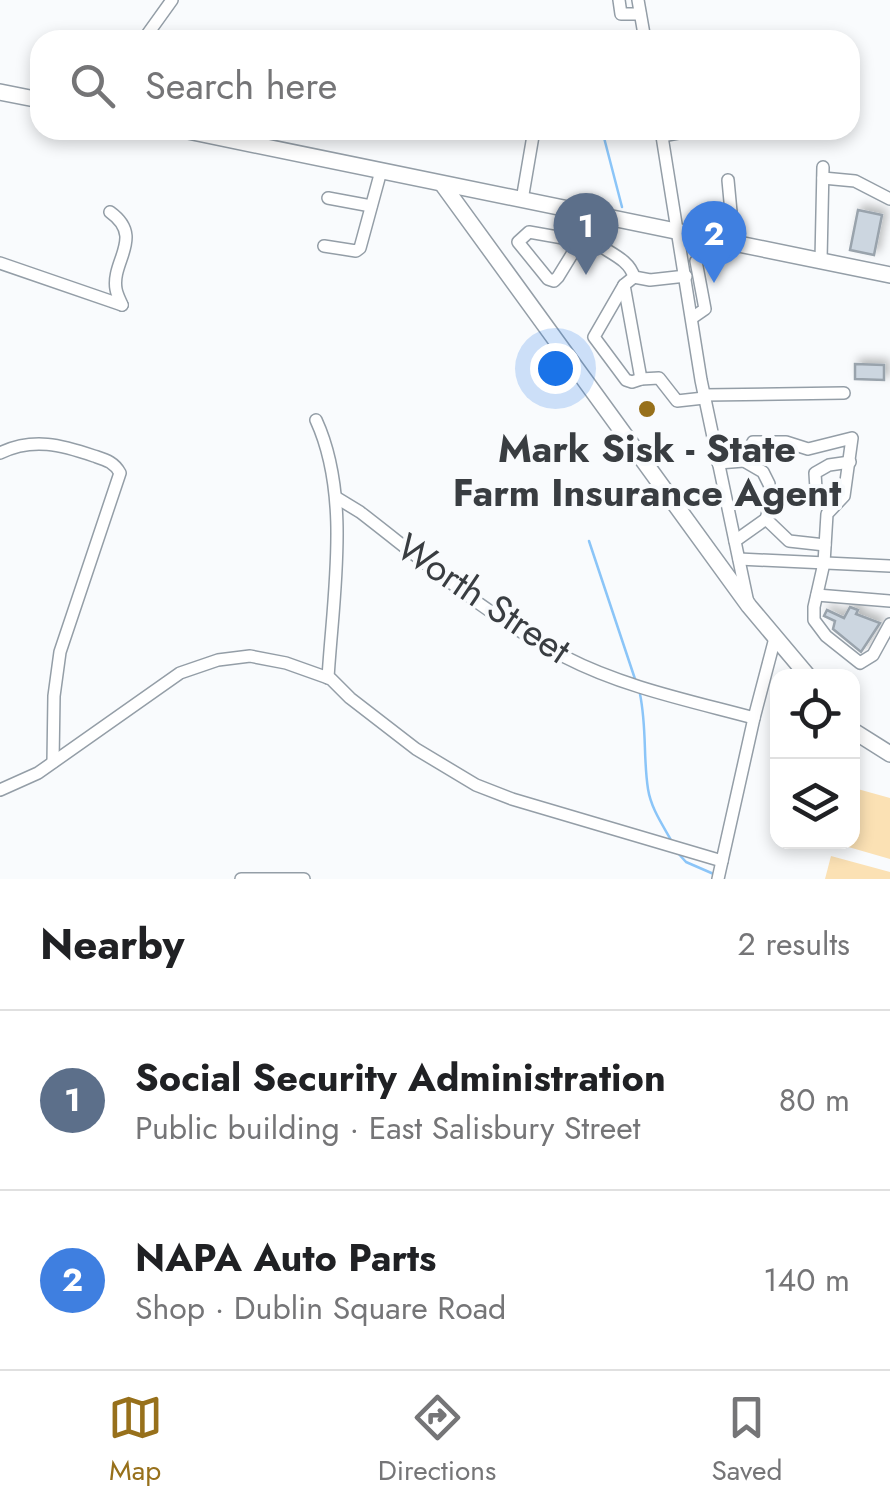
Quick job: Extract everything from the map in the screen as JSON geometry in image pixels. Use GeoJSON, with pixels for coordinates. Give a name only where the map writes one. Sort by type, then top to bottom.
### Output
{"type":"FeatureCollection","features":[{"type":"Feature","properties":{"kind":"main road"},"geometry":{"type":"LineString","coordinates":[[0,92],[30,98]]}},
{"type":"Feature","properties":{"kind":"main road"},"geometry":{"type":"LineString","coordinates":[[230,140],[890,275]]}},
{"type":"Feature","properties":{"kind":"main road"},"geometry":{"type":"LineString","coordinates":[[442,184],[725,574],[802,669]]}},
{"type":"Feature","properties":{"kind":"main road"},"geometry":{"type":"LineString","coordinates":[[860,735],[890,754]]}},
{"type":"Feature","properties":{"kind":"street"},"geometry":{"type":"LineString","coordinates":[[150,30],[172,0]]}},
{"type":"Feature","properties":{"kind":"street"},"geometry":{"type":"LineString","coordinates":[[618,0],[621,14],[640,14]]}},
{"type":"Feature","properties":{"kind":"street"},"geometry":{"type":"LineString","coordinates":[[638,0],[643,30]]}},
{"type":"Feature","properties":{"kind":"street"},"geometry":{"type":"LineString","coordinates":[[522,200],[532,140]]}},
{"type":"Feature","properties":{"kind":"street"},"geometry":{"type":"LineString","coordinates":[[663,140],[704,396],[749,606]]}},
{"type":"Feature","properties":{"kind":"street"},"geometry":{"type":"LineString","coordinates":[[324,246],[356,251],[360,248],[381,172]]}},
{"type":"Feature","properties":{"kind":"street"},"geometry":{"type":"LineString","coordinates":[[821,260],[823,172],[854,181],[890,199]]}},
{"type":"Feature","properties":{"kind":"street"},"geometry":{"type":"LineString","coordinates":[[724,240],[731,212],[728,180]]}},
{"type":"Feature","properties":{"kind":"street"},"geometry":{"type":"LineString","coordinates":[[328,198],[371,206]]}},
{"type":"Feature","properties":{"kind":"street"},"geometry":{"type":"LineString","coordinates":[[564,208],[582,222],[583,237]]}},
{"type":"Feature","properties":{"kind":"street"},"geometry":{"type":"LineString","coordinates":[[0,263],[122,305],[114,286],[126,235],[120,219],[110,212]]}},
{"type":"Feature","properties":{"kind":"street"},"geometry":{"type":"LineString","coordinates":[[606,216],[583,237],[554,280],[548,279],[518,242],[528,232],[583,237],[629,264],[641,379]]}},
{"type":"Feature","properties":{"kind":"street"},"geometry":{"type":"LineString","coordinates":[[692,318],[704,309],[696,261]]}},
{"type":"Feature","properties":{"kind":"street"},"geometry":{"type":"LineString","coordinates":[[629,281],[686,276]]}},
{"type":"Feature","properties":{"kind":"street"},"geometry":{"type":"LineString","coordinates":[[629,281],[594,337],[626,380],[659,378],[677,401],[704,396],[844,394]]}},
{"type":"Feature","properties":{"kind":"street"},"geometry":{"type":"LineString","coordinates":[[316,420],[333,464],[337,498],[328,678]]}},
{"type":"Feature","properties":{"kind":"street"},"geometry":{"type":"LineString","coordinates":[[744,460],[753,442],[786,442],[808,449],[851,438],[854,441],[844,496],[829,510]]}},
{"type":"Feature","properties":{"kind":"street"},"geometry":{"type":"LineString","coordinates":[[0,453],[44,442],[106,460],[120,471],[60,652],[54,696],[53,762]]}},
{"type":"Feature","properties":{"kind":"street"},"geometry":{"type":"LineString","coordinates":[[718,462],[744,460],[763,472],[769,484]]}},
{"type":"Feature","properties":{"kind":"street"},"geometry":{"type":"LineString","coordinates":[[850,462],[828,465],[815,473],[816,489],[829,510],[814,620],[826,636],[860,663],[872,655],[890,624]]}},
{"type":"Feature","properties":{"kind":"street","name":"Worth Street"},"geometry":{"type":"LineString","coordinates":[[337,498],[492,614],[566,657],[650,690],[754,718]]}},
{"type":"Feature","properties":{"kind":"street"},"geometry":{"type":"LineString","coordinates":[[736,540],[766,519],[771,501]]}},
{"type":"Feature","properties":{"kind":"street"},"geometry":{"type":"LineString","coordinates":[[766,519],[789,542],[825,546]]}},
{"type":"Feature","properties":{"kind":"street"},"geometry":{"type":"LineString","coordinates":[[725,574],[740,559],[890,566]]}},
{"type":"Feature","properties":{"kind":"street"},"geometry":{"type":"LineString","coordinates":[[818,595],[890,602]]}},
{"type":"Feature","properties":{"kind":"street"},"geometry":{"type":"LineString","coordinates":[[718,879],[776,638]]}},
{"type":"Feature","properties":{"kind":"street"},"geometry":{"type":"LineString","coordinates":[[0,790],[53,762],[180,673],[204,664],[250,656],[286,663],[328,678],[416,749],[476,785],[722,861]]}},
{"type":"Feature","properties":{"kind":"street"},"geometry":{"type":"LineString","coordinates":[[241,879],[304,879]]}},
{"type":"Feature","properties":{"kind":"shaded area"},"geometry":{"type":"Polygon","coordinates":[[[860,790],[890,798],[890,859],[855,849],[860,849],[860,790]]]}},
{"type":"Feature","properties":{"kind":"shaded area"},"geometry":{"type":"Polygon","coordinates":[[[831,856],[890,872],[890,879],[825,879],[831,856]]]}},
{"type":"Feature","properties":{"kind":"building"},"geometry":{"type":"Polygon","coordinates":[[[858,210],[882,215],[874,255],[850,250],[858,210]]]}},
{"type":"Feature","properties":{"kind":"building"},"geometry":{"type":"Polygon","coordinates":[[[855,364],[884,365],[884,380],[855,379],[855,364]]]}},
{"type":"Feature","properties":{"kind":"building"},"geometry":{"type":"Polygon","coordinates":[[[850,607],[858,610],[856,614],[880,623],[861,652],[833,629],[835,621],[824,616],[827,610],[844,618],[850,607]]]}},
{"type":"Feature","properties":{"kind":"waterway"},"geometry":{"type":"LineString","coordinates":[[605,140],[622,207]]}},
{"type":"Feature","properties":{"kind":"waterway"},"geometry":{"type":"LineString","coordinates":[[589,541],[636,682]]}},
{"type":"Feature","properties":{"kind":"waterway"},"geometry":{"type":"LineString","coordinates":[[640,694],[649,796],[671,840]]}},
{"type":"Feature","properties":{"kind":"waterway"},"geometry":{"type":"LineString","coordinates":[[677,852],[686,862],[716,875]]}},
{"type":"Feature","properties":{"kind":"place","name":"Social Security Administration"},"geometry":{"type":"Point","coordinates":[586,275]}},
{"type":"Feature","properties":{"kind":"place","name":"NAPA Auto Parts"},"geometry":{"type":"Point","coordinates":[714,283]}},
{"type":"Feature","properties":{"kind":"place","name":"Mark Sisk - State Farm Insurance Agent"},"geometry":{"type":"Point","coordinates":[647,409]}}]}
